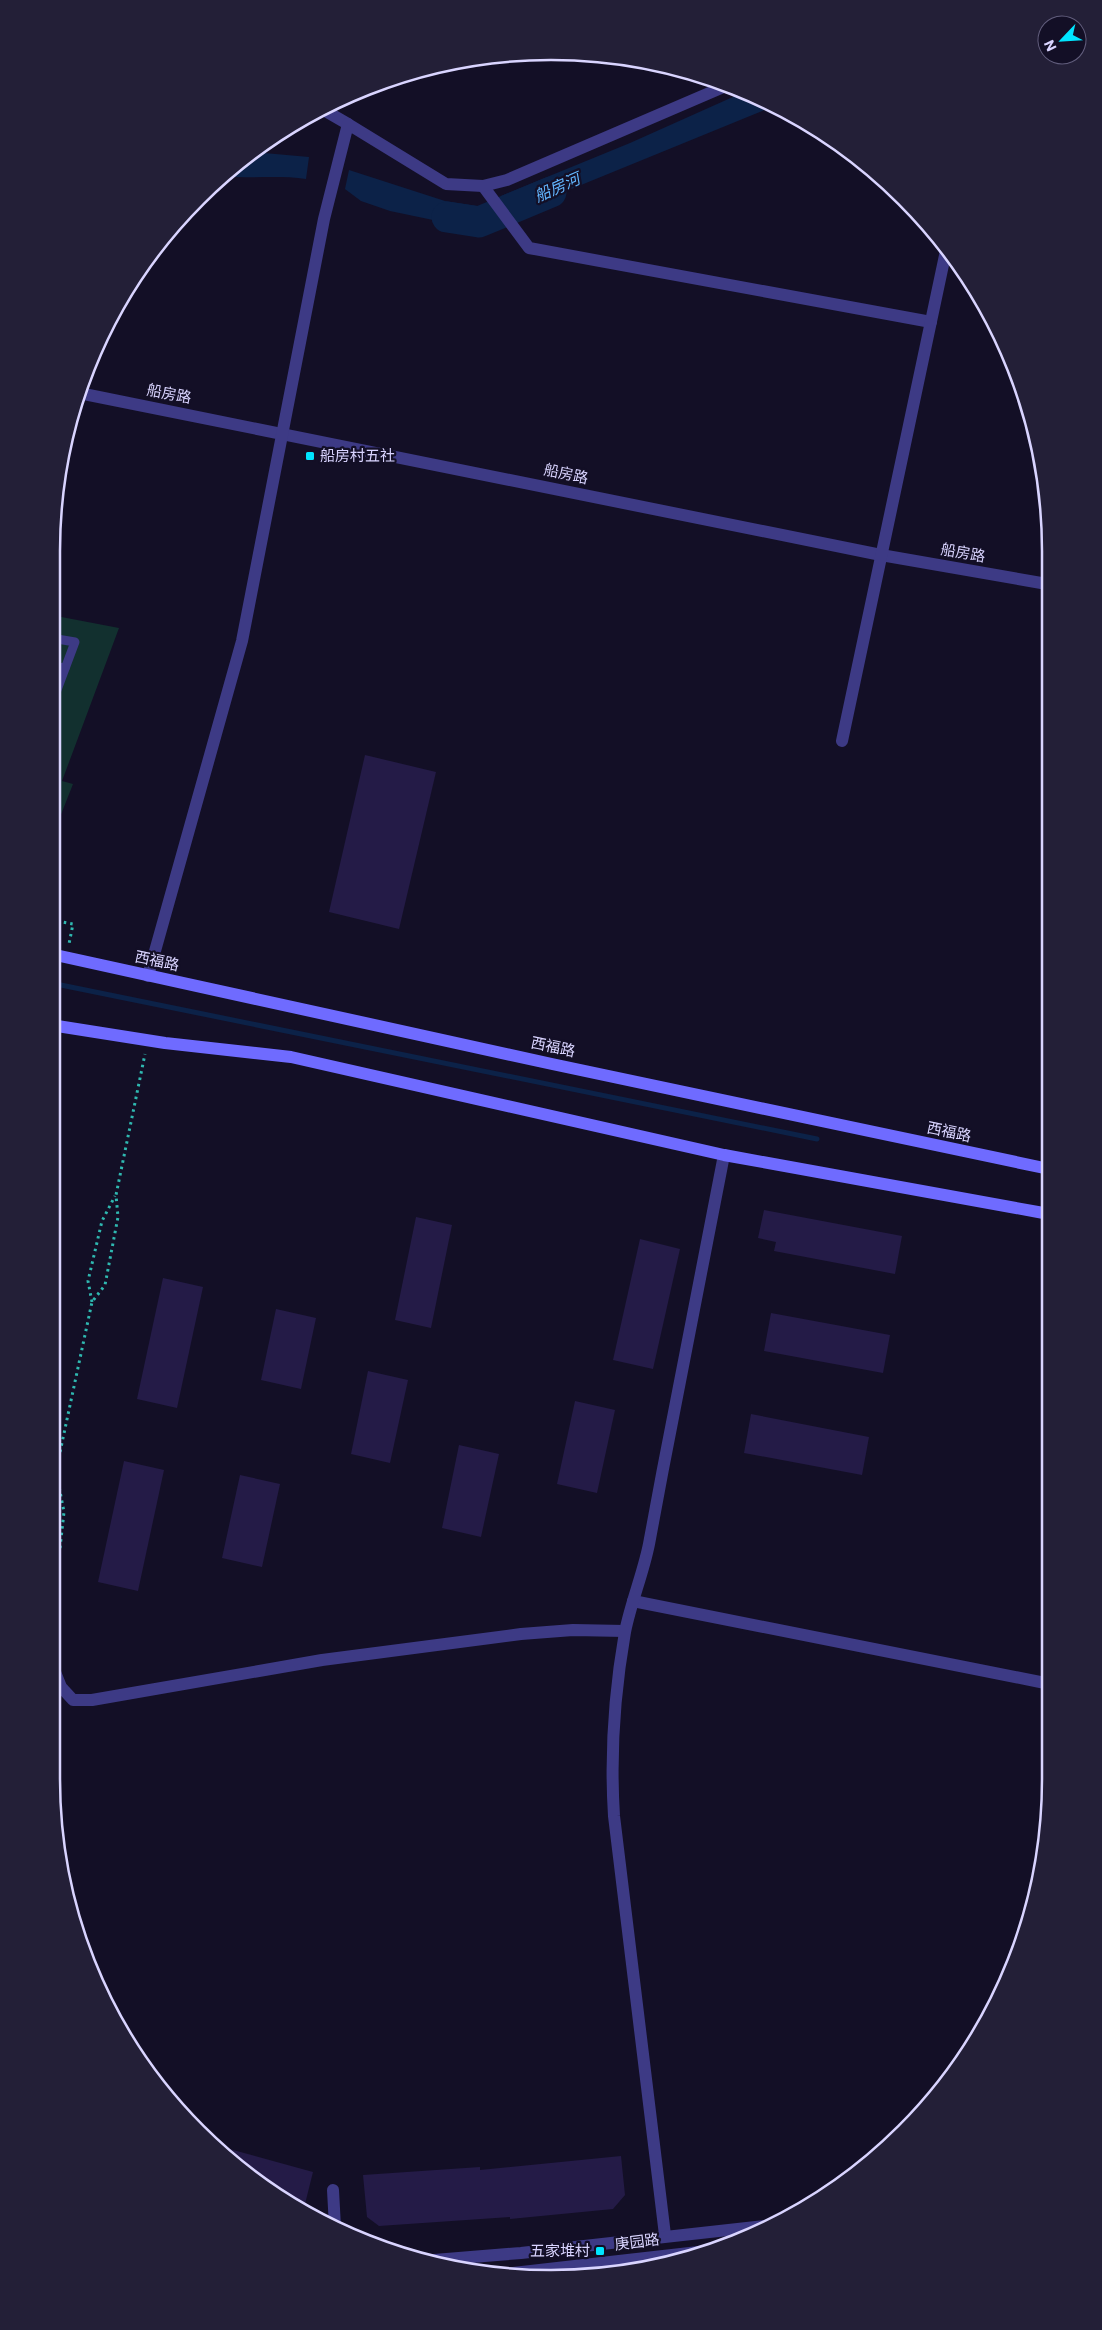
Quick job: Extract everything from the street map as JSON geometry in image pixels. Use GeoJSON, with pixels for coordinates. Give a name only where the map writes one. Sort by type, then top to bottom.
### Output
{"type":"FeatureCollection","features":[{"type":"Feature","properties":{"kind":"main road","name":"西福路"},"geometry":{"type":"LineString","coordinates":[[60,956],[1042,1168]]}},
{"type":"Feature","properties":{"kind":"main road"},"geometry":{"type":"LineString","coordinates":[[60,1026],[147,1041],[291,1057],[724,1154],[1042,1213]]}},
{"type":"Feature","properties":{"kind":"street"},"geometry":{"type":"LineString","coordinates":[[330,113],[446,184],[483,186],[507,180],[718,89]]}},
{"type":"Feature","properties":{"kind":"street"},"geometry":{"type":"LineString","coordinates":[[148,976],[242,642],[328,205],[348,124]]}},
{"type":"Feature","properties":{"kind":"street"},"geometry":{"type":"LineString","coordinates":[[483,186],[530,248],[931,322]]}},
{"type":"Feature","properties":{"kind":"street"},"geometry":{"type":"LineString","coordinates":[[842,741],[890,524],[945,257]]}},
{"type":"Feature","properties":{"kind":"street","name":"船房路"},"geometry":{"type":"LineString","coordinates":[[86,394],[882,555],[1042,583]]}},
{"type":"Feature","properties":{"kind":"street"},"geometry":{"type":"LineString","coordinates":[[665,2235],[614,1816],[611,1769],[612,1720],[625,1631],[643,1573],[693,1305],[724,1154]]}},
{"type":"Feature","properties":{"kind":"street"},"geometry":{"type":"LineString","coordinates":[[633,1601],[1042,1682]]}},
{"type":"Feature","properties":{"kind":"street"},"geometry":{"type":"LineString","coordinates":[[60,1684],[73,1700],[92,1700],[322,1660],[529,1634],[573,1630],[625,1631]]}},
{"type":"Feature","properties":{"kind":"street"},"geometry":{"type":"LineString","coordinates":[[333,2190],[335,2219]]}},
{"type":"Feature","properties":{"kind":"street"},"geometry":{"type":"LineString","coordinates":[[446,2259],[754,2226]]}},
{"type":"Feature","properties":{"kind":"street","name":"庚园路"},"geometry":{"type":"LineString","coordinates":[[541,2270],[669,2255]]}},
{"type":"Feature","properties":{"kind":"lane"},"geometry":{"type":"LineString","coordinates":[[60,640],[75,642],[60,682]]}},
{"type":"Feature","properties":{"kind":"lane"},"geometry":{"type":"LineString","coordinates":[[60,667],[65,668]]}},
{"type":"Feature","properties":{"kind":"path"},"geometry":{"type":"LineString","coordinates":[[60,922],[73,924],[66,957]]}},
{"type":"Feature","properties":{"kind":"path"},"geometry":{"type":"LineString","coordinates":[[92,1302],[105,1285],[118,1217],[116,1195],[147,1041]]}},
{"type":"Feature","properties":{"kind":"path"},"geometry":{"type":"LineString","coordinates":[[60,1451],[92,1302],[88,1281],[102,1221],[116,1195]]}},
{"type":"Feature","properties":{"kind":"path"},"geometry":{"type":"LineString","coordinates":[[60,1491],[64,1512],[60,1548]]}},
{"type":"Feature","properties":{"kind":"green space"},"geometry":{"type":"Polygon","coordinates":[[[60,617],[119,628],[62,781],[73,784],[60,817],[60,617]]]}},
{"type":"Feature","properties":{"kind":"water"},"geometry":{"type":"Polygon","coordinates":[[[736,96],[765,110],[515,212],[501,196],[630,143],[736,96]]]}},
{"type":"Feature","properties":{"kind":"water"},"geometry":{"type":"Polygon","coordinates":[[[264,153],[309,157],[306,179],[234,176],[264,153]]]}},
{"type":"Feature","properties":{"kind":"water"},"geometry":{"type":"Polygon","coordinates":[[[349,170],[445,201],[478,206],[493,225],[476,229],[390,211],[361,201],[345,189],[349,170]]]}},
{"type":"Feature","properties":{"kind":"building"},"geometry":{"type":"Polygon","coordinates":[[[365,755],[436,772],[399,929],[329,912],[365,755]]]}},
{"type":"Feature","properties":{"kind":"building"},"geometry":{"type":"Polygon","coordinates":[[[764,1210],[902,1236],[895,1274],[774,1251],[776,1242],[758,1238],[764,1210]]]}},
{"type":"Feature","properties":{"kind":"building"},"geometry":{"type":"Polygon","coordinates":[[[416,1217],[452,1225],[431,1328],[395,1320],[416,1217]]]}},
{"type":"Feature","properties":{"kind":"building"},"geometry":{"type":"Polygon","coordinates":[[[640,1239],[680,1249],[653,1369],[613,1360],[640,1239]]]}},
{"type":"Feature","properties":{"kind":"building"},"geometry":{"type":"Polygon","coordinates":[[[163,1278],[203,1287],[177,1408],[137,1399],[163,1278]]]}},
{"type":"Feature","properties":{"kind":"building"},"geometry":{"type":"Polygon","coordinates":[[[276,1309],[316,1318],[301,1389],[261,1380],[276,1309]]]}},
{"type":"Feature","properties":{"kind":"building"},"geometry":{"type":"Polygon","coordinates":[[[771,1313],[890,1335],[883,1373],[764,1351],[771,1313]]]}},
{"type":"Feature","properties":{"kind":"building"},"geometry":{"type":"Polygon","coordinates":[[[368,1371],[408,1380],[390,1463],[351,1454],[368,1371]]]}},
{"type":"Feature","properties":{"kind":"building"},"geometry":{"type":"Polygon","coordinates":[[[575,1401],[615,1410],[597,1493],[557,1484],[575,1401]]]}},
{"type":"Feature","properties":{"kind":"building"},"geometry":{"type":"Polygon","coordinates":[[[751,1414],[869,1437],[862,1475],[744,1453],[751,1414]]]}},
{"type":"Feature","properties":{"kind":"building"},"geometry":{"type":"Polygon","coordinates":[[[459,1445],[499,1454],[481,1537],[442,1528],[459,1445]]]}},
{"type":"Feature","properties":{"kind":"building"},"geometry":{"type":"Polygon","coordinates":[[[124,1461],[164,1470],[138,1591],[98,1582],[124,1461]]]}},
{"type":"Feature","properties":{"kind":"building"},"geometry":{"type":"Polygon","coordinates":[[[240,1475],[280,1484],[262,1567],[222,1558],[240,1475]]]}},
{"type":"Feature","properties":{"kind":"building"},"geometry":{"type":"Polygon","coordinates":[[[228,2148],[313,2172],[305,2204],[252,2169],[228,2148]]]}},
{"type":"Feature","properties":{"kind":"building"},"geometry":{"type":"Polygon","coordinates":[[[621,2156],[625,2195],[613,2209],[510,2219],[510,2217],[379,2226],[367,2217],[363,2175],[480,2167],[480,2170],[621,2156]]]}},
{"type":"Feature","properties":{"kind":"waterway","name":"船房河"},"geometry":{"type":"LineString","coordinates":[[447,217],[479,222],[551,192]]}},
{"type":"Feature","properties":{"kind":"waterway"},"geometry":{"type":"LineString","coordinates":[[60,985],[817,1139]]}},
{"type":"Feature","properties":{"kind":"place","name":"船房村五社"},"geometry":{"type":"Point","coordinates":[310,456]}},
{"type":"Feature","properties":{"kind":"place","name":"五家堆村"},"geometry":{"type":"Point","coordinates":[600,2251]}}]}
